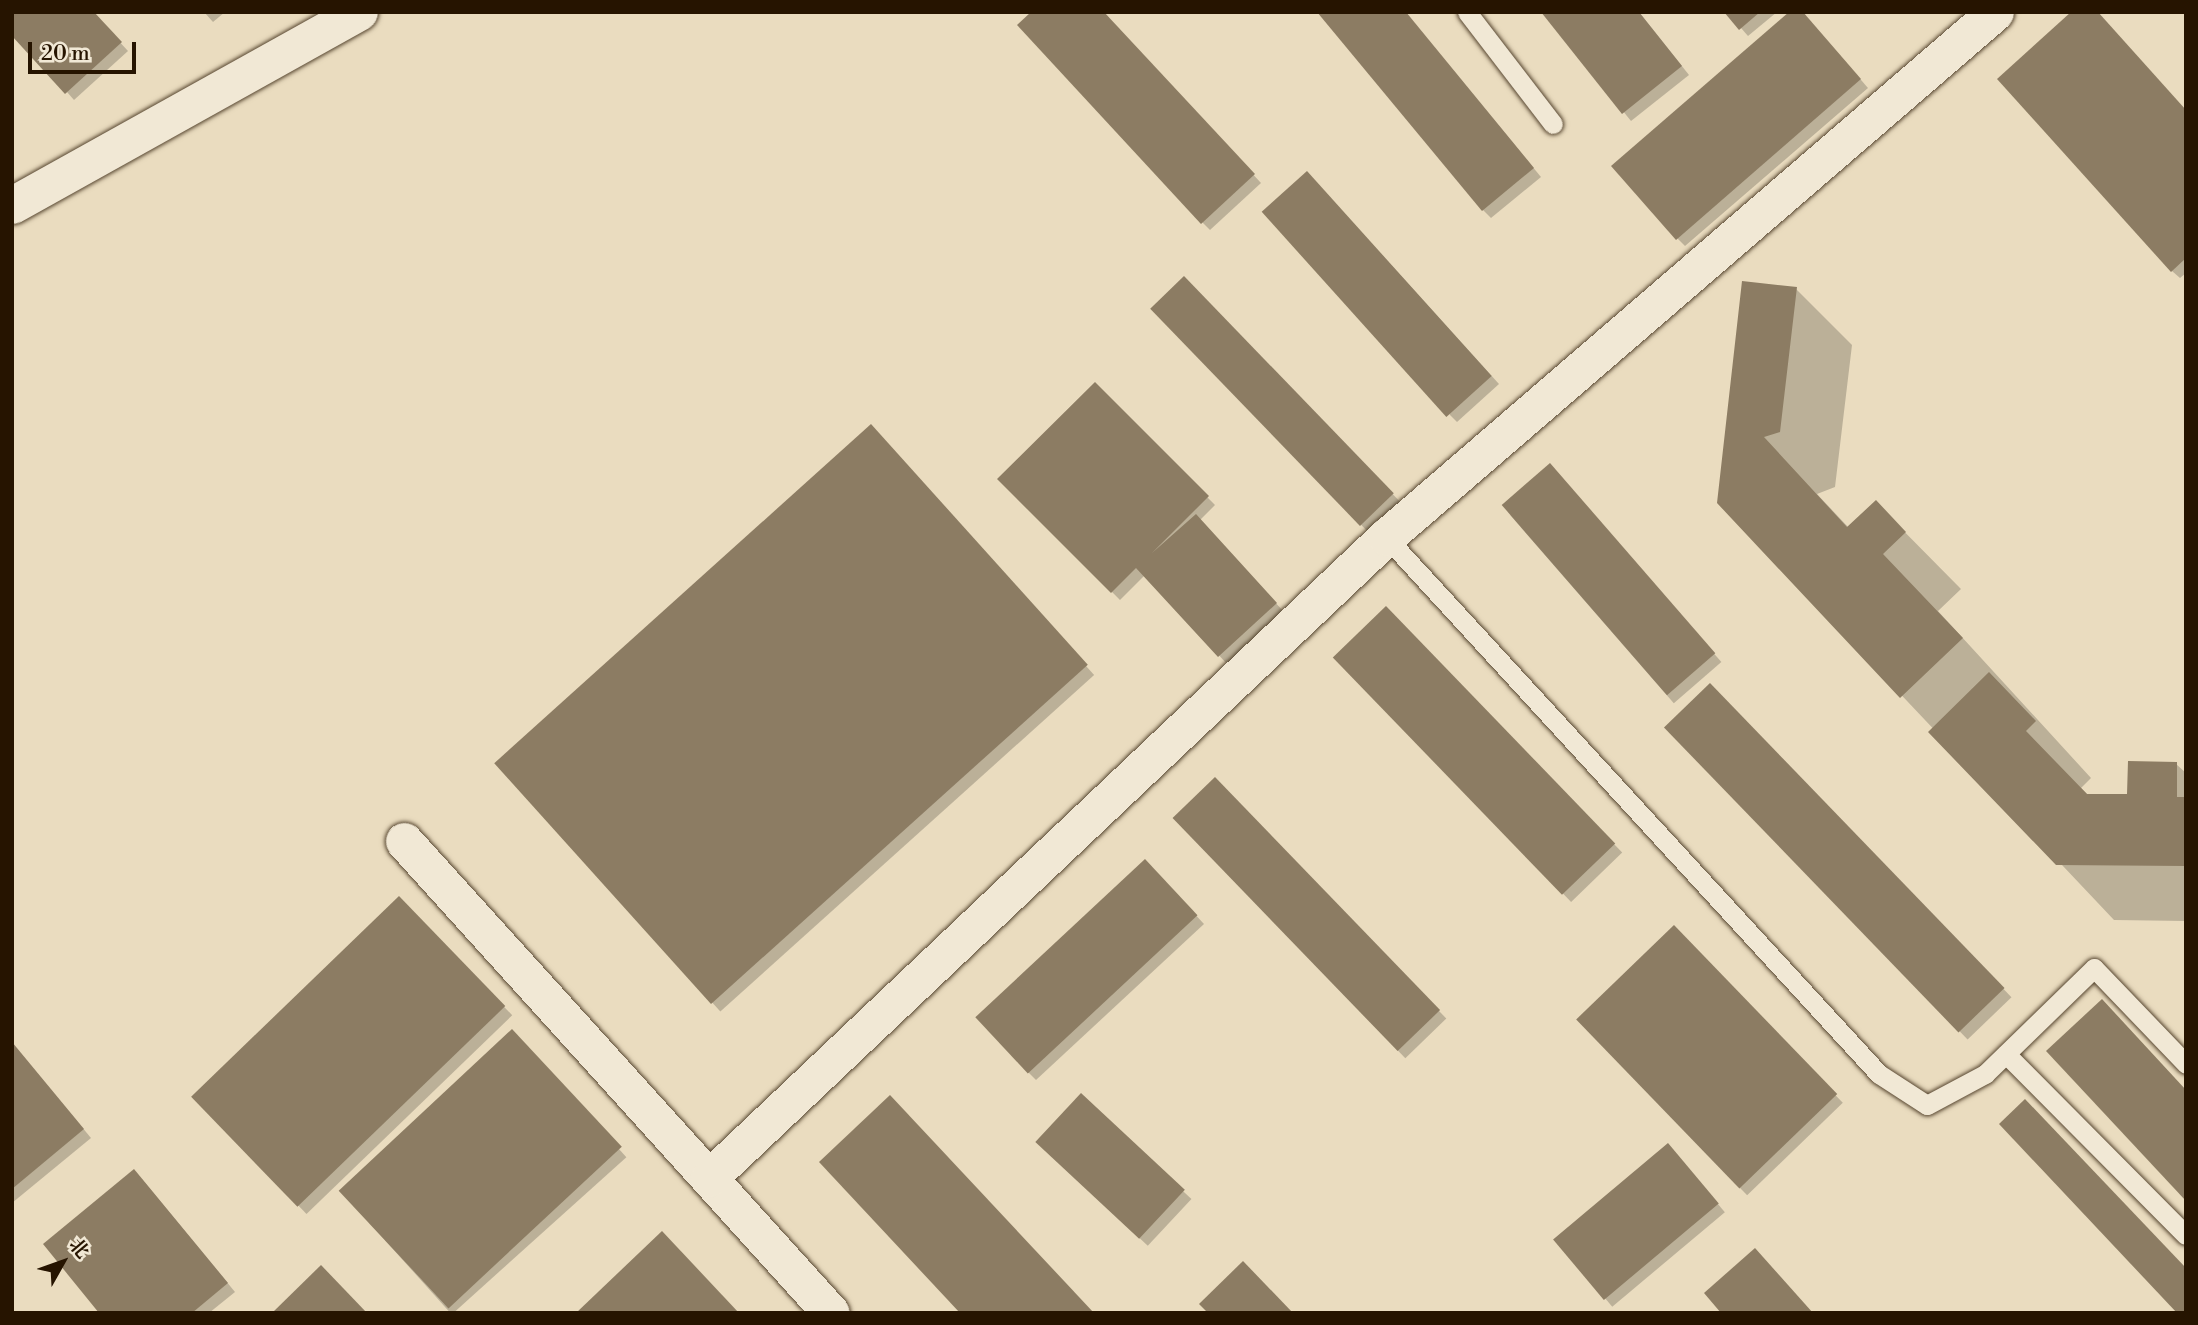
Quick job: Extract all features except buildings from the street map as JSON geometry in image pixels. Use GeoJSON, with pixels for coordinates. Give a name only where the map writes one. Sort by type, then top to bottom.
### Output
{"type":"FeatureCollection","features":[{"type":"Feature","properties":{"kind":"street"},"geometry":{"type":"LineString","coordinates":[[12,205],[359,12]]}},
{"type":"Feature","properties":{"kind":"street"},"geometry":{"type":"LineString","coordinates":[[709,1178],[1386,537],[1995,12]]}},
{"type":"Feature","properties":{"kind":"street"},"geometry":{"type":"LineString","coordinates":[[404,841],[831,1313]]}},
{"type":"Feature","properties":{"kind":"lane"},"geometry":{"type":"LineString","coordinates":[[1467,12],[1553,124]]}},
{"type":"Feature","properties":{"kind":"lane"},"geometry":{"type":"LineString","coordinates":[[1386,537],[1878,1074],[1927,1105],[1985,1074],[2094,968],[2186,1064]]}},
{"type":"Feature","properties":{"kind":"lane"},"geometry":{"type":"LineString","coordinates":[[2006,1054],[2186,1235]]}}]}
